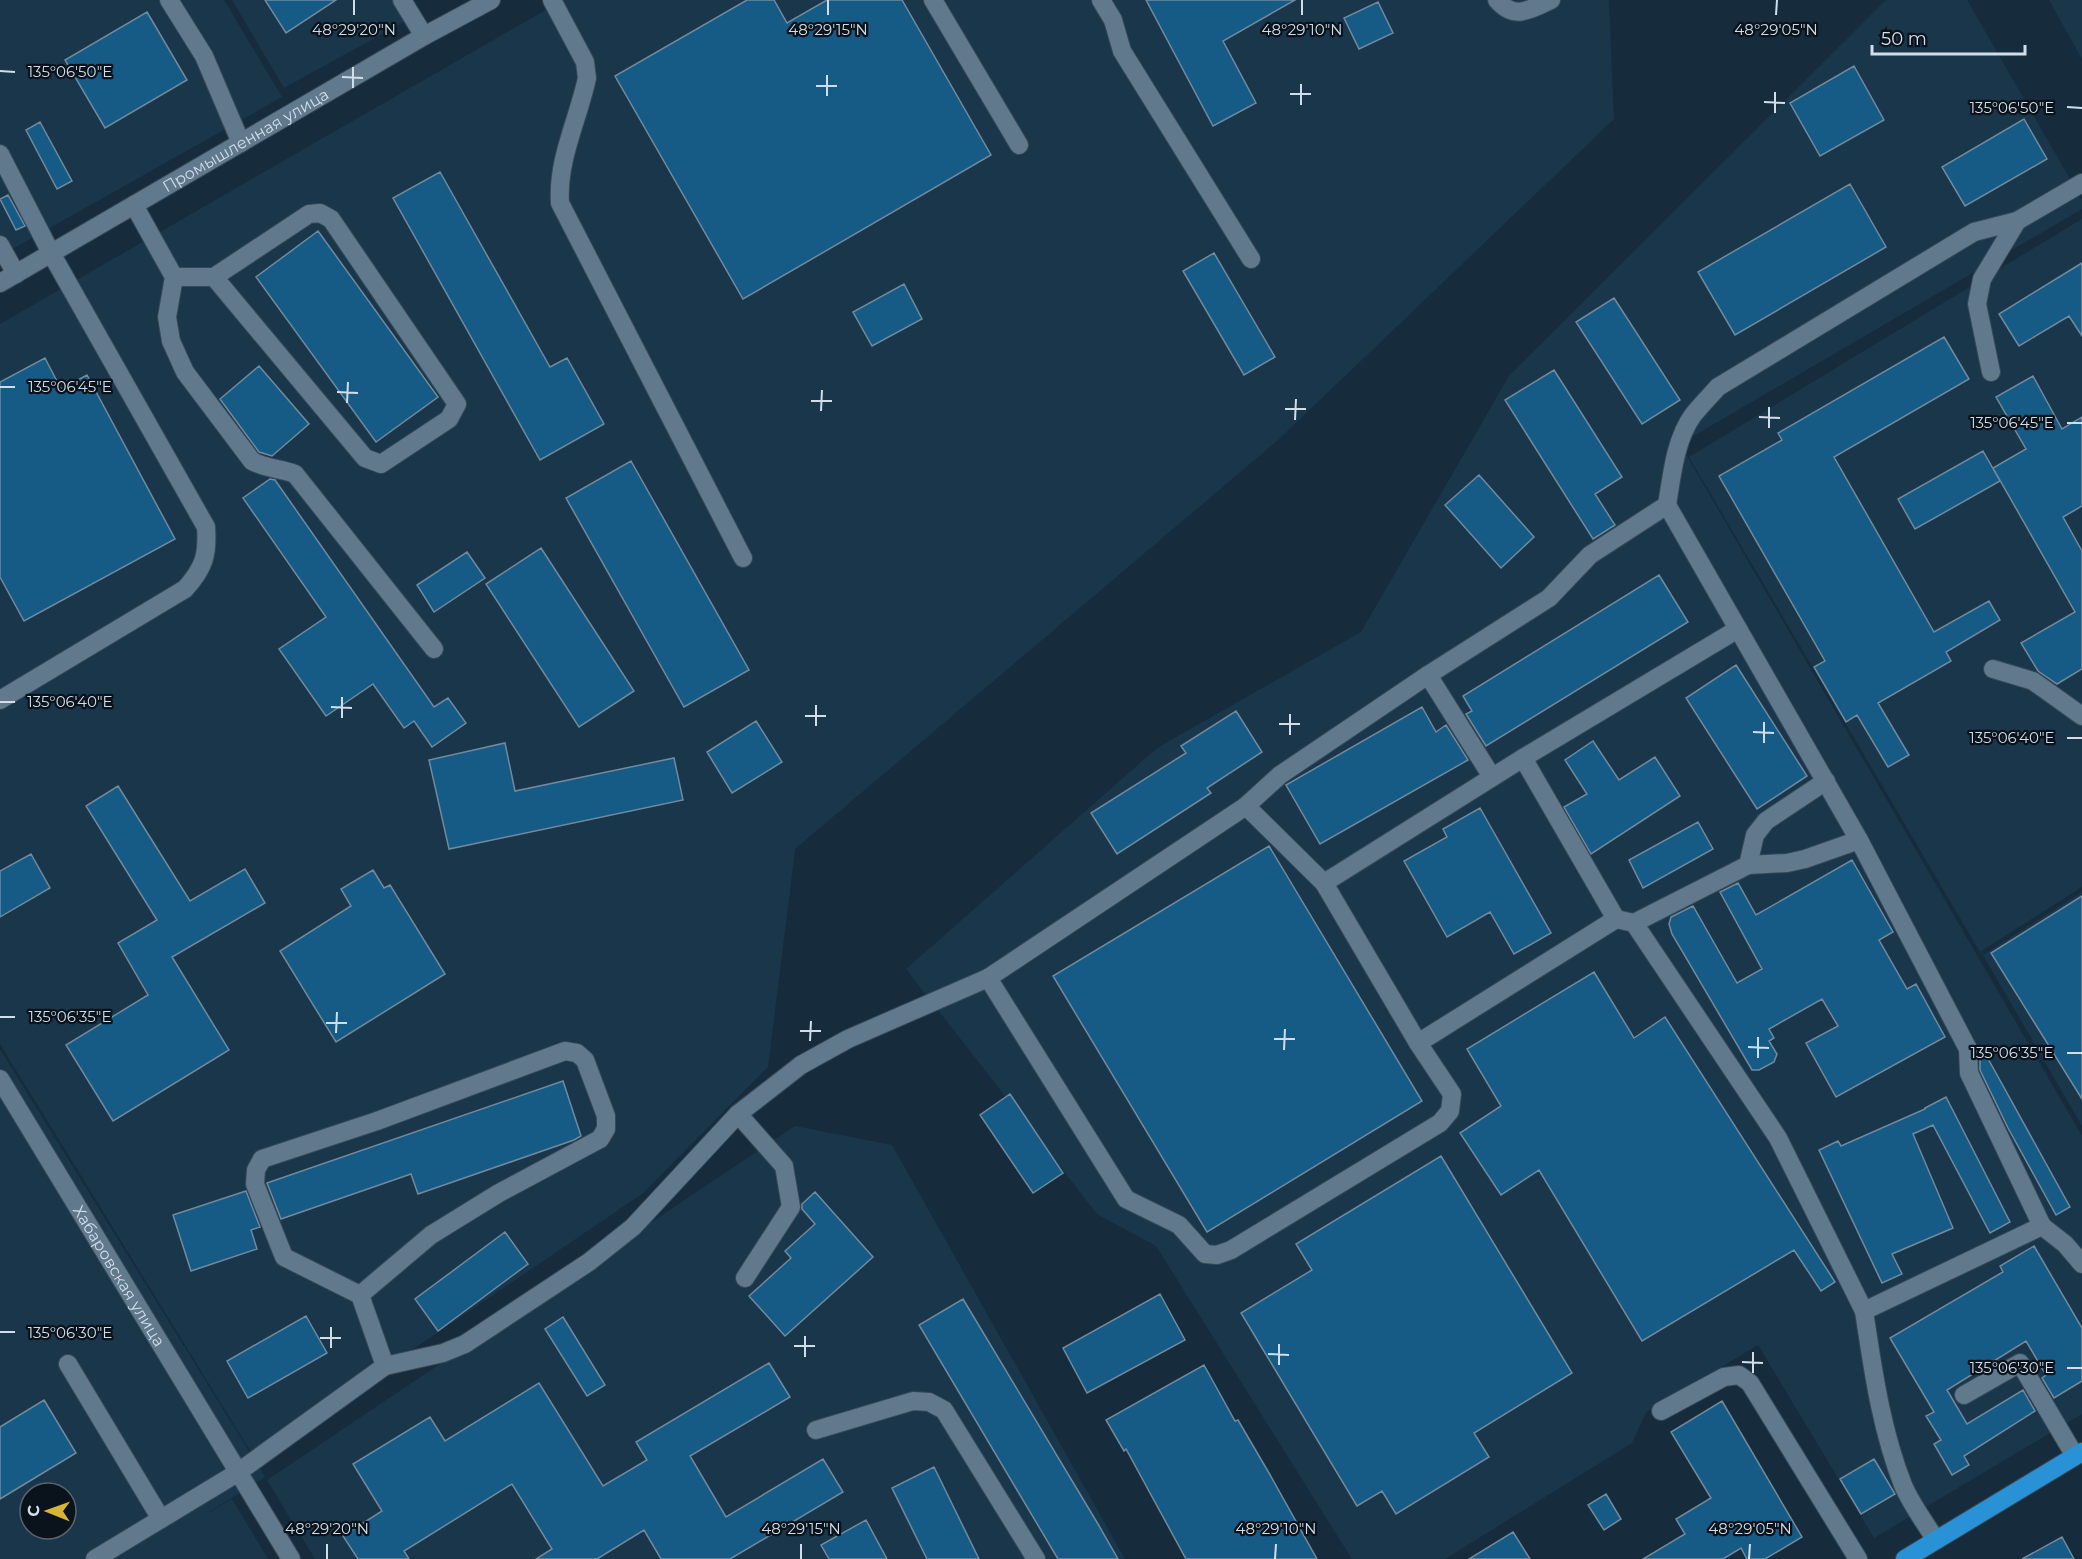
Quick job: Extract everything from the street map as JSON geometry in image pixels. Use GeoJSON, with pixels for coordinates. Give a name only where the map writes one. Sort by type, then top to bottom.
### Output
{"type":"FeatureCollection","features":[{"type":"Feature","properties":{"kind":"highway"},"geometry":{"type":"LineString","coordinates":[[1905,1559],[2078,1454]]}},
{"type":"Feature","properties":{"kind":"street"},"geometry":{"type":"LineString","coordinates":[[169,0],[204,56],[241,143]]}},
{"type":"Feature","properties":{"kind":"street"},"geometry":{"type":"LineString","coordinates":[[402,0],[424,36]]}},
{"type":"Feature","properties":{"kind":"street","name":"Промышленная улица"},"geometry":{"type":"LineString","coordinates":[[8,279],[424,36],[470,5],[491,0]]}},
{"type":"Feature","properties":{"kind":"street"},"geometry":{"type":"LineString","coordinates":[[552,0],[585,62],[587,78],[561,168],[560,203],[743,558]]}},
{"type":"Feature","properties":{"kind":"street"},"geometry":{"type":"LineString","coordinates":[[933,0],[1019,145]]}},
{"type":"Feature","properties":{"kind":"street"},"geometry":{"type":"LineString","coordinates":[[1101,0],[1113,20],[1122,51],[1251,259]]}},
{"type":"Feature","properties":{"kind":"street"},"geometry":{"type":"LineString","coordinates":[[1497,0],[1504,8],[1514,13],[1551,0]]}},
{"type":"Feature","properties":{"kind":"street"},"geometry":{"type":"LineString","coordinates":[[0,154],[51,253],[206,526],[207,546],[204,562],[197,575],[184,589],[0,700]]}},
{"type":"Feature","properties":{"kind":"street"},"geometry":{"type":"LineString","coordinates":[[2082,183],[2017,221],[1974,232],[1718,387],[1692,417],[1682,438],[1675,460],[1667,505],[1859,840],[1968,1049],[1969,1073],[2042,1226],[2065,1244],[2082,1264]]}},
{"type":"Feature","properties":{"kind":"street"},"geometry":{"type":"LineString","coordinates":[[134,205],[174,277],[167,317],[171,340],[185,372],[252,461],[265,468],[279,468],[296,474],[434,649]]}},
{"type":"Feature","properties":{"kind":"street"},"geometry":{"type":"LineString","coordinates":[[174,277],[214,277],[309,214],[320,213],[331,219],[457,404],[454,413],[449,419],[381,464],[365,458],[214,277]]}},
{"type":"Feature","properties":{"kind":"street"},"geometry":{"type":"LineString","coordinates":[[1991,372],[1977,304],[1982,279],[2017,221]]}},
{"type":"Feature","properties":{"kind":"street"},"geometry":{"type":"LineString","coordinates":[[0,245],[8,279]]}},
{"type":"Feature","properties":{"kind":"street"},"geometry":{"type":"LineString","coordinates":[[95,1559],[237,1473],[385,1366],[443,1353],[465,1344],[589,1262],[633,1227],[738,1114],[801,1065],[848,1039],[988,978],[1246,806],[1280,775],[1428,675],[1550,598],[1590,555],[1667,505]]}},
{"type":"Feature","properties":{"kind":"street"},"geometry":{"type":"LineString","coordinates":[[1324,883],[1492,777],[1738,629]]}},
{"type":"Feature","properties":{"kind":"street"},"geometry":{"type":"LineString","coordinates":[[1993,669],[2033,681],[2082,716]]}},
{"type":"Feature","properties":{"kind":"street"},"geometry":{"type":"LineString","coordinates":[[1428,675],[1492,777]]}},
{"type":"Feature","properties":{"kind":"street"},"geometry":{"type":"LineString","coordinates":[[1523,758],[1625,921],[1778,1138],[1864,1311],[1875,1383],[1886,1434],[1904,1487],[1936,1540]]}},
{"type":"Feature","properties":{"kind":"street"},"geometry":{"type":"LineString","coordinates":[[1748,865],[1755,835],[1766,821],[1826,782]]}},
{"type":"Feature","properties":{"kind":"street"},"geometry":{"type":"LineString","coordinates":[[988,978],[1126,1199],[1179,1225],[1205,1254],[1217,1255],[1231,1250],[1440,1123],[1450,1111],[1452,1094],[1418,1043],[1324,883],[1246,806]]}},
{"type":"Feature","properties":{"kind":"street"},"geometry":{"type":"LineString","coordinates":[[1418,1043],[1625,921],[1748,865],[1787,863],[1805,859],[1859,840]]}},
{"type":"Feature","properties":{"kind":"street"},"geometry":{"type":"LineString","coordinates":[[360,1295],[431,1234],[499,1193],[600,1139],[606,1129],[606,1116],[585,1060],[577,1053],[565,1051],[377,1121],[262,1159],[256,1170],[255,1184],[284,1257],[360,1295],[385,1366]]}},
{"type":"Feature","properties":{"kind":"street","name":"Хабаровская улица"},"geometry":{"type":"LineString","coordinates":[[0,1079],[7,1106],[291,1559]]}},
{"type":"Feature","properties":{"kind":"street"},"geometry":{"type":"LineString","coordinates":[[738,1114],[784,1166],[791,1207],[745,1278]]}},
{"type":"Feature","properties":{"kind":"street"},"geometry":{"type":"LineString","coordinates":[[1864,1311],[2042,1226]]}},
{"type":"Feature","properties":{"kind":"street"},"geometry":{"type":"LineString","coordinates":[[1964,1395],[2020,1363],[2078,1454]]}},
{"type":"Feature","properties":{"kind":"street"},"geometry":{"type":"LineString","coordinates":[[68,1364],[161,1519]]}},
{"type":"Feature","properties":{"kind":"street"},"geometry":{"type":"LineString","coordinates":[[1661,1412],[1724,1377],[1739,1375],[1750,1383],[1858,1559]]}},
{"type":"Feature","properties":{"kind":"street"},"geometry":{"type":"LineString","coordinates":[[816,1430],[913,1401],[928,1402],[944,1410],[1036,1559]]}},
{"type":"Feature","properties":{"kind":"shaded area"},"geometry":{"type":"Polygon","coordinates":[[[0,0],[224,0],[282,97],[0,256],[0,0]]]}},
{"type":"Feature","properties":{"kind":"shaded area"},"geometry":{"type":"Polygon","coordinates":[[[232,0],[409,0],[418,14],[284,88],[232,0]]]}},
{"type":"Feature","properties":{"kind":"shaded area"},"geometry":{"type":"Polygon","coordinates":[[[563,0],[1609,0],[1614,119],[1277,441],[795,849],[768,1067],[642,1194],[254,1457],[0,1044],[0,324],[563,0]]]}},
{"type":"Feature","properties":{"kind":"shaded area"},"geometry":{"type":"Polygon","coordinates":[[[1886,0],[1967,0],[2082,200],[2082,209],[1680,444],[2082,1136],[2082,1414],[1874,1538],[1758,1345],[1646,1412],[1632,1443],[1445,1559],[1352,1559],[1156,1246],[1097,1214],[906,969],[1157,748],[1361,632],[1509,376],[1886,0]]]}},
{"type":"Feature","properties":{"kind":"shaded area"},"geometry":{"type":"Polygon","coordinates":[[[2049,0],[2082,0],[2082,59],[2049,0]]]}},
{"type":"Feature","properties":{"kind":"shaded area"},"geometry":{"type":"Polygon","coordinates":[[[2082,219],[2082,887],[1980,952],[1689,457],[2082,219]]]}},
{"type":"Feature","properties":{"kind":"shaded area"},"geometry":{"type":"Polygon","coordinates":[[[2082,892],[2082,1126],[1983,955],[2082,892]]]}},
{"type":"Feature","properties":{"kind":"shaded area"},"geometry":{"type":"Polygon","coordinates":[[[0,1049],[265,1477],[198,1519],[232,1499],[268,1559],[0,1559],[0,1049]]]}},
{"type":"Feature","properties":{"kind":"shaded area"},"geometry":{"type":"Polygon","coordinates":[[[795,1126],[892,1145],[1125,1559],[315,1559],[267,1480],[795,1126]]]}},
{"type":"Feature","properties":{"kind":"building"},"geometry":{"type":"Polygon","coordinates":[[[265,0],[336,0],[286,33],[265,0]]]}},
{"type":"Feature","properties":{"kind":"building"},"geometry":{"type":"Polygon","coordinates":[[[747,0],[774,0],[787,23],[827,0],[902,0],[991,155],[743,299],[615,76],[747,0]]]}},
{"type":"Feature","properties":{"kind":"building"},"geometry":{"type":"Polygon","coordinates":[[[1146,0],[1295,0],[1223,41],[1256,103],[1213,126],[1146,0]]]}},
{"type":"Feature","properties":{"kind":"building"},"geometry":{"type":"Polygon","coordinates":[[[1378,2],[1393,33],[1359,49],[1344,18],[1378,2]]]}},
{"type":"Feature","properties":{"kind":"building"},"geometry":{"type":"Polygon","coordinates":[[[147,12],[187,80],[105,128],[65,60],[147,12]]]}},
{"type":"Feature","properties":{"kind":"building"},"geometry":{"type":"Polygon","coordinates":[[[1854,66],[1884,120],[1820,156],[1790,103],[1854,66]]]}},
{"type":"Feature","properties":{"kind":"building"},"geometry":{"type":"Polygon","coordinates":[[[2024,119],[2047,159],[1965,206],[1942,167],[2024,119]]]}},
{"type":"Feature","properties":{"kind":"building"},"geometry":{"type":"Polygon","coordinates":[[[40,122],[72,181],[57,189],[26,130],[40,122]]]}},
{"type":"Feature","properties":{"kind":"building"},"geometry":{"type":"Polygon","coordinates":[[[440,172],[550,367],[567,358],[604,424],[540,460],[393,198],[440,172]]]}},
{"type":"Feature","properties":{"kind":"building"},"geometry":{"type":"Polygon","coordinates":[[[1850,184],[1886,247],[1735,335],[1698,272],[1850,184]]]}},
{"type":"Feature","properties":{"kind":"building"},"geometry":{"type":"Polygon","coordinates":[[[8,195],[25,226],[16,230],[0,199],[8,195]]]}},
{"type":"Feature","properties":{"kind":"building"},"geometry":{"type":"Polygon","coordinates":[[[318,231],[438,397],[376,442],[256,277],[318,231]]]}},
{"type":"Feature","properties":{"kind":"building"},"geometry":{"type":"Polygon","coordinates":[[[1214,253],[1275,357],[1244,375],[1183,271],[1214,253]]]}},
{"type":"Feature","properties":{"kind":"building"},"geometry":{"type":"Polygon","coordinates":[[[2082,263],[2082,336],[2069,316],[2019,346],[1999,314],[2082,263]]]}},
{"type":"Feature","properties":{"kind":"building"},"geometry":{"type":"Polygon","coordinates":[[[904,284],[922,319],[872,346],[853,312],[904,284]]]}},
{"type":"Feature","properties":{"kind":"building"},"geometry":{"type":"Polygon","coordinates":[[[1614,298],[1680,400],[1642,424],[1576,322],[1614,298]]]}},
{"type":"Feature","properties":{"kind":"building"},"geometry":{"type":"Polygon","coordinates":[[[1944,337],[1969,379],[1834,457],[1934,632],[1989,601],[2000,620],[1946,652],[1951,661],[1878,703],[1909,755],[1888,767],[1857,715],[1846,722],[1814,667],[1825,661],[1719,476],[1782,440],[1778,433],[1944,337]]]}},
{"type":"Feature","properties":{"kind":"building"},"geometry":{"type":"Polygon","coordinates":[[[45,358],[61,389],[87,375],[175,539],[24,621],[0,577],[0,382],[45,358]]]}},
{"type":"Feature","properties":{"kind":"building"},"geometry":{"type":"Polygon","coordinates":[[[259,366],[309,424],[272,456],[259,452],[220,399],[259,366]]]}},
{"type":"Feature","properties":{"kind":"building"},"geometry":{"type":"Polygon","coordinates":[[[1554,370],[1622,477],[1595,494],[1615,525],[1593,539],[1505,400],[1554,370]]]}},
{"type":"Feature","properties":{"kind":"building"},"geometry":{"type":"Polygon","coordinates":[[[2033,376],[2062,429],[2082,417],[2082,506],[2063,517],[2082,551],[2082,669],[2057,684],[2038,671],[2021,643],[2075,612],[1993,468],[2026,449],[1996,397],[2033,376]]]}},
{"type":"Feature","properties":{"kind":"building"},"geometry":{"type":"Polygon","coordinates":[[[1983,451],[2000,481],[1915,529],[1898,499],[1983,451]]]}},
{"type":"Feature","properties":{"kind":"building"},"geometry":{"type":"Polygon","coordinates":[[[631,461],[749,670],[684,707],[566,498],[631,461]]]}},
{"type":"Feature","properties":{"kind":"building"},"geometry":{"type":"Polygon","coordinates":[[[1479,475],[1534,537],[1501,568],[1445,505],[1479,475]]]}},
{"type":"Feature","properties":{"kind":"building"},"geometry":{"type":"Polygon","coordinates":[[[270,479],[275,480],[434,707],[448,698],[466,723],[432,747],[414,721],[404,728],[373,684],[326,716],[279,649],[326,617],[243,498],[270,479]]]}},
{"type":"Feature","properties":{"kind":"building"},"geometry":{"type":"Polygon","coordinates":[[[541,548],[634,691],[579,727],[486,584],[541,548]]]}},
{"type":"Feature","properties":{"kind":"building"},"geometry":{"type":"Polygon","coordinates":[[[467,552],[485,578],[434,612],[417,585],[467,552]]]}},
{"type":"Feature","properties":{"kind":"building"},"geometry":{"type":"Polygon","coordinates":[[[1659,575],[1688,622],[1486,746],[1466,714],[1472,711],[1463,696],[1659,575]]]}},
{"type":"Feature","properties":{"kind":"building"},"geometry":{"type":"Polygon","coordinates":[[[1736,665],[1807,776],[1757,809],[1686,698],[1736,665]]]}},
{"type":"Feature","properties":{"kind":"building"},"geometry":{"type":"Polygon","coordinates":[[[1422,707],[1436,732],[1446,725],[1468,760],[1320,844],[1286,785],[1422,707]]]}},
{"type":"Feature","properties":{"kind":"building"},"geometry":{"type":"Polygon","coordinates":[[[1236,711],[1262,752],[1207,788],[1211,793],[1117,854],[1091,813],[1186,753],[1181,746],[1236,711]]]}},
{"type":"Feature","properties":{"kind":"building"},"geometry":{"type":"Polygon","coordinates":[[[756,721],[782,762],[732,793],[707,752],[756,721]]]}},
{"type":"Feature","properties":{"kind":"building"},"geometry":{"type":"Polygon","coordinates":[[[1593,741],[1619,780],[1655,757],[1680,796],[1591,854],[1564,807],[1587,794],[1565,760],[1593,741]]]}},
{"type":"Feature","properties":{"kind":"building"},"geometry":{"type":"Polygon","coordinates":[[[505,743],[515,791],[674,758],[683,800],[449,849],[429,760],[505,743]]]}},
{"type":"Feature","properties":{"kind":"building"},"geometry":{"type":"Polygon","coordinates":[[[118,786],[190,901],[245,869],[265,903],[172,957],[229,1050],[113,1121],[66,1045],[148,995],[118,943],[157,920],[86,806],[118,786]]]}},
{"type":"Feature","properties":{"kind":"building"},"geometry":{"type":"Polygon","coordinates":[[[1480,808],[1551,933],[1514,954],[1490,912],[1447,937],[1404,861],[1447,837],[1443,829],[1480,808]]]}},
{"type":"Feature","properties":{"kind":"building"},"geometry":{"type":"Polygon","coordinates":[[[1698,822],[1713,849],[1643,888],[1629,860],[1698,822]]]}},
{"type":"Feature","properties":{"kind":"building"},"geometry":{"type":"Polygon","coordinates":[[[1269,846],[1422,1101],[1207,1232],[1053,976],[1269,846]]]}},
{"type":"Feature","properties":{"kind":"building"},"geometry":{"type":"Polygon","coordinates":[[[31,854],[50,888],[0,917],[0,871],[31,854]]]}},
{"type":"Feature","properties":{"kind":"building"},"geometry":{"type":"Polygon","coordinates":[[[1852,860],[1893,932],[1879,940],[1907,989],[1916,984],[1945,1037],[1836,1097],[1806,1043],[1838,1026],[1822,999],[1769,1029],[1774,1038],[1769,1041],[1777,1054],[1774,1062],[1759,1070],[1752,1070],[1672,934],[1669,924],[1671,917],[1693,906],[1737,983],[1762,969],[1720,892],[1738,883],[1756,915],[1852,860]]]}},
{"type":"Feature","properties":{"kind":"building"},"geometry":{"type":"Polygon","coordinates":[[[373,870],[384,888],[390,885],[445,974],[336,1042],[280,951],[351,906],[341,889],[373,870]]]}},
{"type":"Feature","properties":{"kind":"building"},"geometry":{"type":"Polygon","coordinates":[[[2082,896],[2082,1099],[1991,953],[2082,896]]]}},
{"type":"Feature","properties":{"kind":"building"},"geometry":{"type":"Polygon","coordinates":[[[1594,972],[1634,1038],[1665,1017],[1835,1282],[1821,1291],[1794,1250],[1642,1341],[1539,1170],[1501,1195],[1460,1133],[1501,1106],[1467,1049],[1594,972]]]}},
{"type":"Feature","properties":{"kind":"building"},"geometry":{"type":"Polygon","coordinates":[[[1986,1055],[2070,1207],[2056,1215],[2008,1128],[1980,1070],[1980,1058],[1986,1055]]]}},
{"type":"Feature","properties":{"kind":"building"},"geometry":{"type":"Polygon","coordinates":[[[563,1081],[581,1136],[574,1140],[418,1194],[411,1174],[281,1219],[267,1183],[563,1081]]]}},
{"type":"Feature","properties":{"kind":"building"},"geometry":{"type":"Polygon","coordinates":[[[1010,1094],[1063,1173],[1033,1193],[980,1115],[1010,1094]]]}},
{"type":"Feature","properties":{"kind":"building"},"geometry":{"type":"Polygon","coordinates":[[[1946,1097],[2010,1222],[1990,1233],[1933,1125],[1913,1134],[1953,1228],[1892,1254],[1902,1274],[1882,1283],[1819,1150],[1838,1141],[1841,1146],[1925,1109],[1946,1097]]]}},
{"type":"Feature","properties":{"kind":"building"},"geometry":{"type":"Polygon","coordinates":[[[1441,1156],[1572,1373],[1474,1433],[1489,1457],[1396,1514],[1382,1491],[1357,1506],[1241,1313],[1312,1270],[1296,1244],[1441,1156]]]}},
{"type":"Feature","properties":{"kind":"building"},"geometry":{"type":"Polygon","coordinates":[[[246,1191],[260,1227],[251,1230],[257,1249],[191,1271],[173,1215],[246,1191]]]}},
{"type":"Feature","properties":{"kind":"building"},"geometry":{"type":"Polygon","coordinates":[[[815,1192],[873,1257],[785,1336],[749,1296],[791,1258],[785,1251],[815,1224],[802,1209],[802,1204],[815,1192]]]}},
{"type":"Feature","properties":{"kind":"building"},"geometry":{"type":"Polygon","coordinates":[[[505,1232],[528,1264],[438,1331],[415,1299],[505,1232]]]}},
{"type":"Feature","properties":{"kind":"building"},"geometry":{"type":"Polygon","coordinates":[[[2034,1246],[2082,1328],[2082,1381],[2054,1398],[2042,1378],[2046,1375],[2026,1341],[1947,1390],[1967,1424],[2023,1390],[2035,1411],[1964,1456],[1969,1465],[1952,1475],[1934,1444],[1941,1440],[1926,1416],[1934,1412],[1890,1338],[2003,1272],[2000,1266],[2034,1246]]]}},
{"type":"Feature","properties":{"kind":"building"},"geometry":{"type":"Polygon","coordinates":[[[1160,1294],[1185,1340],[1087,1393],[1063,1348],[1160,1294]]]}},
{"type":"Feature","properties":{"kind":"building"},"geometry":{"type":"Polygon","coordinates":[[[963,1299],[1118,1559],[1058,1559],[919,1325],[963,1299]]]}},
{"type":"Feature","properties":{"kind":"building"},"geometry":{"type":"Polygon","coordinates":[[[306,1316],[327,1353],[248,1398],[227,1361],[306,1316]]]}},
{"type":"Feature","properties":{"kind":"building"},"geometry":{"type":"Polygon","coordinates":[[[563,1317],[605,1385],[587,1396],[545,1329],[563,1317]]]}},
{"type":"Feature","properties":{"kind":"building"},"geometry":{"type":"Polygon","coordinates":[[[769,1363],[790,1397],[690,1456],[726,1517],[823,1459],[843,1492],[730,1559],[661,1559],[644,1530],[597,1559],[536,1559],[552,1549],[512,1484],[404,1551],[409,1559],[358,1559],[343,1536],[382,1511],[353,1464],[430,1417],[445,1441],[539,1383],[603,1486],[647,1460],[636,1442],[769,1363]]]}},
{"type":"Feature","properties":{"kind":"building"},"geometry":{"type":"Polygon","coordinates":[[[1204,1365],[1235,1421],[1238,1420],[1269,1473],[1317,1559],[1186,1559],[1126,1449],[1124,1451],[1106,1420],[1204,1365]]]}},
{"type":"Feature","properties":{"kind":"building"},"geometry":{"type":"Polygon","coordinates":[[[44,1400],[76,1453],[30,1481],[18,1481],[18,1488],[0,1499],[0,1427],[44,1400]]]}},
{"type":"Feature","properties":{"kind":"building"},"geometry":{"type":"Polygon","coordinates":[[[1722,1401],[1802,1537],[1765,1559],[1747,1559],[1741,1548],[1723,1559],[1643,1559],[1685,1534],[1676,1519],[1711,1498],[1671,1432],[1722,1401]]]}},
{"type":"Feature","properties":{"kind":"building"},"geometry":{"type":"Polygon","coordinates":[[[1874,1459],[1895,1494],[1861,1514],[1840,1479],[1874,1459]]]}},
{"type":"Feature","properties":{"kind":"building"},"geometry":{"type":"Polygon","coordinates":[[[934,1467],[979,1559],[927,1559],[892,1488],[934,1467]]]}},
{"type":"Feature","properties":{"kind":"building"},"geometry":{"type":"Polygon","coordinates":[[[1606,1494],[1621,1519],[1604,1530],[1588,1505],[1606,1494]]]}},
{"type":"Feature","properties":{"kind":"building"},"geometry":{"type":"Polygon","coordinates":[[[866,1520],[887,1559],[829,1559],[821,1545],[866,1520]]]}},
{"type":"Feature","properties":{"kind":"building"},"geometry":{"type":"Polygon","coordinates":[[[1513,1532],[1530,1559],[1469,1559],[1513,1532]]]}},
{"type":"Feature","properties":{"kind":"building"},"geometry":{"type":"Polygon","coordinates":[[[2062,1537],[2074,1559],[2022,1559],[2062,1537]]]}}]}
